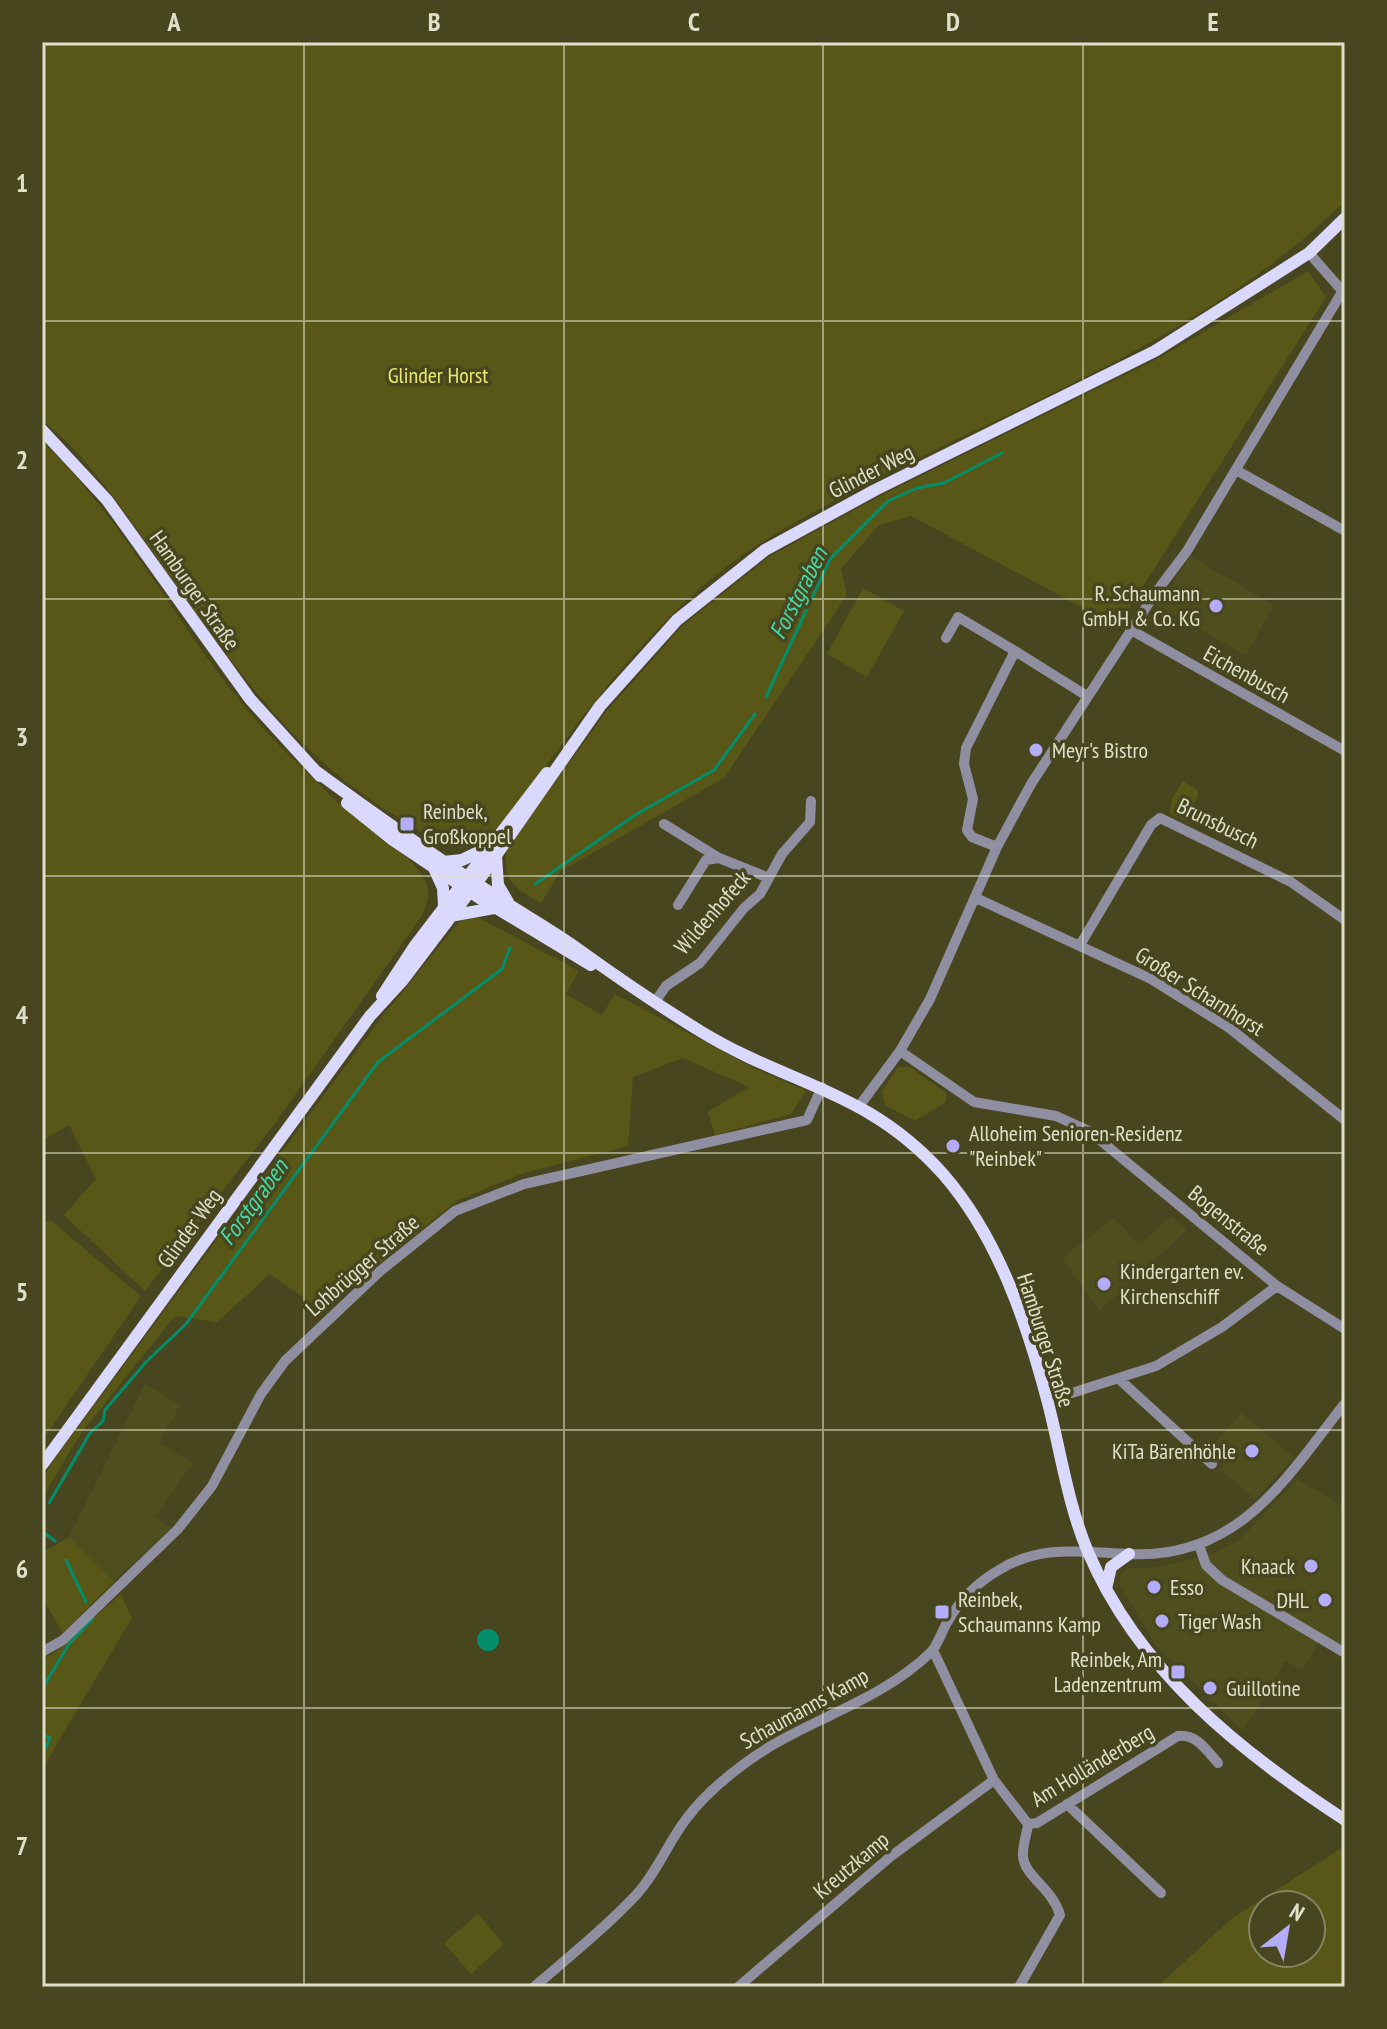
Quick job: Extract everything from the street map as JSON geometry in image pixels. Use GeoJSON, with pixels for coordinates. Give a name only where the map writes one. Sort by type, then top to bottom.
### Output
{"type":"FeatureCollection","features":[{"type":"Feature","properties":{"kind":"main road","name":"Glinder Weg"},"geometry":{"type":"LineString","coordinates":[[42,1465],[370,1016],[394,975],[468,884],[600,706],[677,620],[765,550],[875,490],[1155,351],[1309,253],[1345,218]]}},
{"type":"Feature","properties":{"kind":"main road","name":"Hamburger Straße"},"geometry":{"type":"LineString","coordinates":[[42,430],[107,500],[250,699],[363,817],[468,884],[515,909],[579,950],[603,970],[727,1046],[860,1105],[909,1139],[942,1173],[991,1244],[1016,1303],[1048,1401],[1088,1551],[1106,1589],[1141,1646],[1189,1698],[1270,1771],[1345,1820]]}},
{"type":"Feature","properties":{"kind":"main road"},"geometry":{"type":"LineString","coordinates":[[494,908],[447,911],[438,864],[494,850],[498,885],[515,909]]}},
{"type":"Feature","properties":{"kind":"main road","name":"Hamburger Straße"},"geometry":{"type":"LineString","coordinates":[[468,884],[494,908],[575,959],[603,970]]}},
{"type":"Feature","properties":{"kind":"main road"},"geometry":{"type":"LineString","coordinates":[[1106,1589],[1111,1567],[1129,1554]]}},
{"type":"Feature","properties":{"kind":"street"},"geometry":{"type":"LineString","coordinates":[[860,1105],[900,1051],[937,985],[997,847],[1031,784],[1131,630],[1187,551],[1343,293],[1309,253]]}},
{"type":"Feature","properties":{"kind":"street"},"geometry":{"type":"LineString","coordinates":[[1236,470],[1345,531]]}},
{"type":"Feature","properties":{"kind":"street"},"geometry":{"type":"LineString","coordinates":[[946,638],[958,617],[1087,696]]}},
{"type":"Feature","properties":{"kind":"street","name":"Eichenbusch"},"geometry":{"type":"LineString","coordinates":[[1131,630],[1345,751]]}},
{"type":"Feature","properties":{"kind":"street"},"geometry":{"type":"LineString","coordinates":[[997,847],[972,837],[967,830],[973,788],[964,756],[976,724],[1015,651]]}},
{"type":"Feature","properties":{"kind":"street","name":"Wildenhofeck"},"geometry":{"type":"LineString","coordinates":[[655,1002],[666,986],[700,963],[744,908],[760,894],[782,854],[810,822],[811,801]]}},
{"type":"Feature","properties":{"kind":"street","name":"Brunsbusch"},"geometry":{"type":"LineString","coordinates":[[1080,945],[1151,825],[1160,818],[1291,882],[1345,920]]}},
{"type":"Feature","properties":{"kind":"street"},"geometry":{"type":"LineString","coordinates":[[664,824],[719,858],[769,878]]}},
{"type":"Feature","properties":{"kind":"street"},"geometry":{"type":"LineString","coordinates":[[678,905],[706,860],[719,858]]}},
{"type":"Feature","properties":{"kind":"street","name":"Großer Scharnhorst"},"geometry":{"type":"LineString","coordinates":[[976,898],[1151,979],[1228,1027],[1345,1120]]}},
{"type":"Feature","properties":{"kind":"street","name":"Bogenstraße"},"geometry":{"type":"LineString","coordinates":[[900,1051],[966,1098],[1002,1108],[1056,1116],[1089,1131],[1277,1286],[1345,1329]]}},
{"type":"Feature","properties":{"kind":"street","name":"Lohbrügger Straße"},"geometry":{"type":"LineString","coordinates":[[42,1652],[63,1640],[178,1529],[212,1486],[261,1394],[285,1361],[379,1272],[455,1211],[524,1184],[807,1120],[822,1087]]}},
{"type":"Feature","properties":{"kind":"street"},"geometry":{"type":"LineString","coordinates":[[1072,1393],[1156,1366],[1222,1327],[1277,1286]]}},
{"type":"Feature","properties":{"kind":"street"},"geometry":{"type":"LineString","coordinates":[[1119,1379],[1212,1464]]}},
{"type":"Feature","properties":{"kind":"street","name":"Schaumanns Kamp"},"geometry":{"type":"LineString","coordinates":[[534,1987],[638,1893],[687,1817],[743,1765],[774,1744],[879,1691],[933,1650],[961,1603],[997,1571],[1036,1553],[1164,1553],[1199,1545],[1234,1528],[1258,1508],[1345,1403]]}},
{"type":"Feature","properties":{"kind":"street"},"geometry":{"type":"LineString","coordinates":[[1199,1545],[1206,1565],[1222,1580],[1345,1653]]}},
{"type":"Feature","properties":{"kind":"street","name":"Am Holländerberg"},"geometry":{"type":"LineString","coordinates":[[933,1650],[994,1780],[1016,1813],[1028,1824],[1037,1823],[1178,1736],[1189,1735],[1196,1739],[1218,1763]]}},
{"type":"Feature","properties":{"kind":"street","name":"Kreutzkamp"},"geometry":{"type":"LineString","coordinates":[[738,1987],[891,1855],[994,1780]]}},
{"type":"Feature","properties":{"kind":"street"},"geometry":{"type":"LineString","coordinates":[[1067,1804],[1161,1893]]}},
{"type":"Feature","properties":{"kind":"street"},"geometry":{"type":"LineString","coordinates":[[1019,1987],[1060,1915],[1056,1898],[1032,1876],[1022,1858],[1028,1824]]}},
{"type":"Feature","properties":{"kind":"shaded area","name":"R. Schaumann GmbH & Co. KG"},"geometry":{"type":"Polygon","coordinates":[[[1190,556],[1274,605],[1246,655],[1158,606],[1190,556]]]}},
{"type":"Feature","properties":{"kind":"shaded area","name":"Kindergarten ev. Kirchenschiff"},"geometry":{"type":"Polygon","coordinates":[[[1171,1216],[1187,1230],[1099,1311],[1062,1258],[1114,1218],[1139,1245],[1171,1216]]]}},
{"type":"Feature","properties":{"kind":"shaded area"},"geometry":{"type":"Polygon","coordinates":[[[145,1384],[180,1405],[159,1443],[193,1463],[155,1517],[171,1528],[114,1581],[69,1537],[145,1384]]]}},
{"type":"Feature","properties":{"kind":"shaded area","name":"KiTa Bärenhöhle"},"geometry":{"type":"Polygon","coordinates":[[[1241,1413],[1294,1457],[1255,1499],[1220,1469],[1225,1460],[1213,1445],[1241,1413]]]}},
{"type":"Feature","properties":{"kind":"shaded area"},"geometry":{"type":"Polygon","coordinates":[[[1298,1479],[1345,1508],[1345,1650],[1322,1637],[1302,1670],[1285,1661],[1243,1731],[1156,1646],[1119,1583],[1122,1573],[1131,1568],[1158,1567],[1211,1555],[1239,1540],[1298,1479]]]}},
{"type":"Feature","properties":{"kind":"shaded area"},"geometry":{"type":"Polygon","coordinates":[[[488,1629],[496,1632],[499,1640],[496,1648],[488,1651],[480,1648],[477,1640],[480,1632],[488,1629]]]}},
{"type":"Feature","properties":{"kind":"green space","name":"Glinder Horst"},"geometry":{"type":"Polygon","coordinates":[[[42,42],[1345,42],[1345,201],[1281,257],[1212,306],[1064,388],[835,500],[762,542],[721,571],[647,640],[613,679],[491,841],[461,848],[427,836],[357,790],[321,761],[289,729],[229,658],[99,478],[42,420],[42,42]]]}},
{"type":"Feature","properties":{"kind":"green space"},"geometry":{"type":"Polygon","coordinates":[[[1308,271],[1326,297],[1125,615],[1100,617],[911,516],[879,525],[841,569],[847,595],[724,778],[561,871],[541,903],[512,883],[507,870],[506,849],[607,711],[683,625],[769,557],[878,497],[1159,358],[1308,271]]]}},
{"type":"Feature","properties":{"kind":"green space"},"geometry":{"type":"Polygon","coordinates":[[[42,441],[77,477],[108,516],[194,639],[255,719],[338,802],[410,860],[426,882],[428,892],[421,917],[276,1122],[145,1291],[64,1215],[96,1179],[69,1125],[42,1140],[42,441]]]}},
{"type":"Feature","properties":{"kind":"green space"},"geometry":{"type":"Polygon","coordinates":[[[863,588],[904,611],[867,677],[827,654],[863,588]]]}},
{"type":"Feature","properties":{"kind":"green space"},"geometry":{"type":"Polygon","coordinates":[[[1183,781],[1197,790],[1198,796],[1184,820],[1170,814],[1171,800],[1183,781]]]}},
{"type":"Feature","properties":{"kind":"green space"},"geometry":{"type":"Polygon","coordinates":[[[472,914],[579,971],[566,994],[602,1015],[615,994],[754,1068],[806,1091],[791,1114],[715,1135],[708,1112],[749,1087],[683,1058],[633,1077],[628,1146],[521,1174],[456,1201],[323,1311],[270,1274],[217,1322],[175,1316],[81,1433],[42,1498],[42,1479],[56,1457],[381,1018],[457,924],[472,914]]]}},
{"type":"Feature","properties":{"kind":"green space"},"geometry":{"type":"Polygon","coordinates":[[[898,1067],[910,1067],[946,1093],[946,1102],[915,1121],[885,1105],[882,1091],[898,1067]]]}},
{"type":"Feature","properties":{"kind":"green space"},"geometry":{"type":"Polygon","coordinates":[[[50,1220],[141,1296],[42,1441],[42,1226],[50,1220]]]}},
{"type":"Feature","properties":{"kind":"green space"},"geometry":{"type":"Polygon","coordinates":[[[69,1537],[114,1581],[63,1633],[42,1598],[42,1553],[69,1537]]]}},
{"type":"Feature","properties":{"kind":"green space"},"geometry":{"type":"Polygon","coordinates":[[[121,1594],[132,1618],[42,1769],[42,1659],[51,1655],[121,1594]]]}},
{"type":"Feature","properties":{"kind":"green space"},"geometry":{"type":"Polygon","coordinates":[[[1345,1846],[1345,1987],[1157,1987],[1231,1919],[1247,1909],[1247,1969],[1327,1969],[1327,1889],[1278,1889],[1345,1846]]]}},
{"type":"Feature","properties":{"kind":"green space"},"geometry":{"type":"Polygon","coordinates":[[[478,1914],[504,1944],[471,1974],[444,1943],[478,1914]]]}},
{"type":"Feature","properties":{"kind":"waterway","name":"Forstgraben"},"geometry":{"type":"LineString","coordinates":[[766,697],[830,559],[888,501],[917,488],[944,483],[1002,453]]}},
{"type":"Feature","properties":{"kind":"waterway","name":"Forstgraben"},"geometry":{"type":"LineString","coordinates":[[535,884],[635,815],[714,770],[755,714]]}},
{"type":"Feature","properties":{"kind":"waterway","name":"Forstgraben"},"geometry":{"type":"LineString","coordinates":[[49,1503],[90,1433],[103,1421],[105,1410],[146,1362],[186,1324],[378,1062],[502,969],[510,948]]}},
{"type":"Feature","properties":{"kind":"waterway","name":"Forstgraben"},"geometry":{"type":"LineString","coordinates":[[42,1530],[44,1521]]}},
{"type":"Feature","properties":{"kind":"waterway","name":"Forstgraben"},"geometry":{"type":"LineString","coordinates":[[42,1531],[55,1541]]}},
{"type":"Feature","properties":{"kind":"waterway","name":"Forstgraben"},"geometry":{"type":"LineString","coordinates":[[66,1560],[86,1602]]}},
{"type":"Feature","properties":{"kind":"waterway","name":"Forstgraben"},"geometry":{"type":"LineString","coordinates":[[42,1689],[69,1644],[93,1618]]}},
{"type":"Feature","properties":{"kind":"waterway","name":"Forstgraben"},"geometry":{"type":"LineString","coordinates":[[42,1735],[50,1738],[42,1756]]}},
{"type":"Feature","properties":{"kind":"place","name":"R. Schaumann GmbH & Co. KG"},"geometry":{"type":"Point","coordinates":[1216,606]}},
{"type":"Feature","properties":{"kind":"place","name":"Meyr's Bistro"},"geometry":{"type":"Point","coordinates":[1036,750]}},
{"type":"Feature","properties":{"kind":"place","name":"Reinbek, Großkoppel"},"geometry":{"type":"Point","coordinates":[407,824]}},
{"type":"Feature","properties":{"kind":"place","name":"Alloheim Senioren-Residenz \"Reinbek\""},"geometry":{"type":"Point","coordinates":[953,1146]}},
{"type":"Feature","properties":{"kind":"place","name":"Kindergarten ev. Kirchenschiff"},"geometry":{"type":"Point","coordinates":[1104,1284]}},
{"type":"Feature","properties":{"kind":"place","name":"KiTa Bärenhöhle"},"geometry":{"type":"Point","coordinates":[1252,1451]}},
{"type":"Feature","properties":{"kind":"place","name":"Knaack"},"geometry":{"type":"Point","coordinates":[1311,1566]}},
{"type":"Feature","properties":{"kind":"place","name":"Esso"},"geometry":{"type":"Point","coordinates":[1154,1587]}},
{"type":"Feature","properties":{"kind":"place","name":"DHL"},"geometry":{"type":"Point","coordinates":[1325,1600]}},
{"type":"Feature","properties":{"kind":"place","name":"Reinbek, Schaumanns Kamp"},"geometry":{"type":"Point","coordinates":[942,1612]}},
{"type":"Feature","properties":{"kind":"place","name":"Tiger Wash"},"geometry":{"type":"Point","coordinates":[1162,1621]}},
{"type":"Feature","properties":{"kind":"place","name":"Reinbek, Am Ladenzentrum"},"geometry":{"type":"Point","coordinates":[1178,1672]}},
{"type":"Feature","properties":{"kind":"place","name":"Guillotine"},"geometry":{"type":"Point","coordinates":[1210,1688]}}]}
